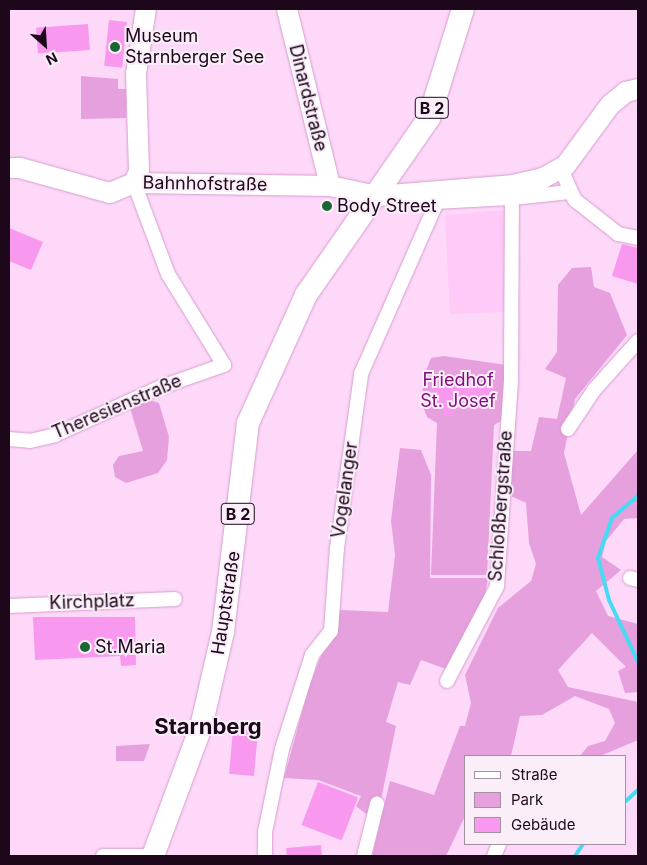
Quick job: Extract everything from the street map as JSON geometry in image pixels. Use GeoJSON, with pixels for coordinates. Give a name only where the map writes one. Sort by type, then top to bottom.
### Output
{"type":"FeatureCollection","features":[{"type":"Feature","properties":{"kind":"main road"},"geometry":{"type":"LineString","coordinates":[[134,183],[139,171],[136,74],[146,9]]}},
{"type":"Feature","properties":{"kind":"main road","name":"Dinardstraße"},"geometry":{"type":"LineString","coordinates":[[287,9],[330,186]]}},
{"type":"Feature","properties":{"kind":"main road","name":"B 2"},"geometry":{"type":"LineString","coordinates":[[377,196],[429,118],[463,9]]}},
{"type":"Feature","properties":{"kind":"main road","name":"Bahnhofstraße"},"geometry":{"type":"LineString","coordinates":[[9,168],[20,168],[110,193],[134,183],[330,186],[377,196],[513,185],[533,182],[561,169],[581,150],[610,105],[626,92],[638,89]]}},
{"type":"Feature","properties":{"kind":"main road","name":"Hauptstraße"},"geometry":{"type":"LineString","coordinates":[[153,856],[201,727],[224,632],[248,422],[306,295],[377,196]]}},
{"type":"Feature","properties":{"kind":"street"},"geometry":{"type":"LineString","coordinates":[[561,169],[570,192],[618,234],[638,238]]}},
{"type":"Feature","properties":{"kind":"street","name":"Theresienstraße"},"geometry":{"type":"LineString","coordinates":[[9,439],[30,441],[55,435],[161,387],[224,365],[168,274],[134,183]]}},
{"type":"Feature","properties":{"kind":"street"},"geometry":{"type":"LineString","coordinates":[[512,198],[570,192]]}},
{"type":"Feature","properties":{"kind":"street","name":"Schloßbergstraße"},"geometry":{"type":"LineString","coordinates":[[447,681],[486,611],[497,586],[511,378],[512,198]]}},
{"type":"Feature","properties":{"kind":"street","name":"Vogelanger"},"geometry":{"type":"LineString","coordinates":[[264,856],[265,832],[282,749],[312,655],[331,631],[337,548],[361,374],[437,202],[512,198]]}},
{"type":"Feature","properties":{"kind":"street"},"geometry":{"type":"LineString","coordinates":[[568,429],[594,390],[638,341]]}},
{"type":"Feature","properties":{"kind":"street","name":"Kirchplatz"},"geometry":{"type":"LineString","coordinates":[[9,606],[175,599]]}},
{"type":"Feature","properties":{"kind":"street"},"geometry":{"type":"LineString","coordinates":[[364,856],[377,804]]}},
{"type":"Feature","properties":{"kind":"street"},"geometry":{"type":"LineString","coordinates":[[103,856],[145,856]]}},
{"type":"Feature","properties":{"kind":"shaded area"},"geometry":{"type":"Polygon","coordinates":[[[506,210],[504,312],[450,314],[445,215],[506,210]]]}},
{"type":"Feature","properties":{"kind":"green space"},"geometry":{"type":"Polygon","coordinates":[[[81,76],[118,79],[118,89],[127,89],[126,118],[81,119],[81,76]]]}},
{"type":"Feature","properties":{"kind":"green space"},"geometry":{"type":"Polygon","coordinates":[[[591,267],[594,287],[610,293],[627,335],[575,399],[564,453],[581,515],[638,450],[638,518],[624,519],[606,541],[602,557],[621,570],[596,591],[608,616],[638,624],[638,692],[625,693],[618,671],[626,667],[592,633],[558,670],[568,687],[638,702],[638,740],[602,755],[581,755],[588,746],[605,741],[615,723],[609,709],[575,696],[542,715],[520,716],[511,755],[464,755],[464,818],[446,856],[372,856],[390,781],[434,795],[460,726],[465,726],[471,703],[465,675],[498,608],[531,581],[536,564],[529,543],[526,503],[511,496],[511,451],[531,451],[539,417],[557,419],[566,378],[545,369],[557,352],[558,285],[572,268],[591,267]]]}},
{"type":"Feature","properties":{"kind":"green space","name":"Friedhof St. Josef"},"geometry":{"type":"Polygon","coordinates":[[[444,356],[506,365],[503,420],[494,425],[487,575],[431,575],[437,423],[427,417],[424,409],[422,381],[431,358],[444,356]]]}},
{"type":"Feature","properties":{"kind":"green space"},"geometry":{"type":"Polygon","coordinates":[[[144,398],[159,403],[169,437],[167,460],[158,473],[126,483],[115,477],[113,465],[119,456],[143,451],[130,408],[144,398]]]}},
{"type":"Feature","properties":{"kind":"green space"},"geometry":{"type":"Polygon","coordinates":[[[400,448],[421,450],[431,475],[430,578],[488,578],[485,595],[446,669],[421,660],[410,685],[398,682],[386,722],[396,726],[381,800],[370,817],[356,806],[361,796],[318,780],[284,778],[309,687],[339,610],[388,612],[395,555],[391,521],[400,448]]]}},
{"type":"Feature","properties":{"kind":"green space"},"geometry":{"type":"Polygon","coordinates":[[[150,744],[144,761],[116,761],[116,746],[150,744]]]}},
{"type":"Feature","properties":{"kind":"building","name":"Museum Starnberger See"},"geometry":{"type":"Polygon","coordinates":[[[109,20],[127,22],[122,68],[104,66],[109,20]]]}},
{"type":"Feature","properties":{"kind":"building"},"geometry":{"type":"Polygon","coordinates":[[[88,24],[90,50],[38,54],[36,28],[88,24]]]}},
{"type":"Feature","properties":{"kind":"building"},"geometry":{"type":"Polygon","coordinates":[[[9,228],[43,242],[31,270],[9,261],[9,228]]]}},
{"type":"Feature","properties":{"kind":"building"},"geometry":{"type":"Polygon","coordinates":[[[622,244],[638,248],[638,284],[612,276],[622,244]]]}},
{"type":"Feature","properties":{"kind":"building"},"geometry":{"type":"Polygon","coordinates":[[[444,380],[494,380],[494,409],[454,408],[454,416],[443,416],[443,408],[433,404],[429,394],[434,384],[444,380]]]}},
{"type":"Feature","properties":{"kind":"building","name":"St.Maria"},"geometry":{"type":"Polygon","coordinates":[[[33,617],[135,617],[136,665],[121,666],[120,656],[35,660],[33,617]]]}},
{"type":"Feature","properties":{"kind":"building"},"geometry":{"type":"Polygon","coordinates":[[[233,729],[258,731],[254,776],[229,774],[233,729]]]}},
{"type":"Feature","properties":{"kind":"building"},"geometry":{"type":"Polygon","coordinates":[[[318,782],[358,797],[342,840],[302,825],[318,782]]]}},
{"type":"Feature","properties":{"kind":"building"},"geometry":{"type":"Polygon","coordinates":[[[321,845],[322,856],[287,856],[286,848],[321,845]]]}},
{"type":"Feature","properties":{"kind":"waterway"},"geometry":{"type":"LineString","coordinates":[[638,496],[612,518],[598,558],[609,600],[638,662]]}},
{"type":"Feature","properties":{"kind":"waterway"},"geometry":{"type":"LineString","coordinates":[[627,800],[638,790]]}},
{"type":"Feature","properties":{"kind":"waterway"},"geometry":{"type":"LineString","coordinates":[[575,856],[582,845]]}},
{"type":"Feature","properties":{"kind":"place","name":"Museum Starnberger See"},"geometry":{"type":"Point","coordinates":[115,47]}},
{"type":"Feature","properties":{"kind":"place","name":"Body Street"},"geometry":{"type":"Point","coordinates":[327,206]}},
{"type":"Feature","properties":{"kind":"place","name":"St.Maria"},"geometry":{"type":"Point","coordinates":[85,647]}},
{"type":"Feature","properties":{"kind":"district","name":"Starnberg"},"geometry":{"type":"Point","coordinates":[208,727]}}]}
